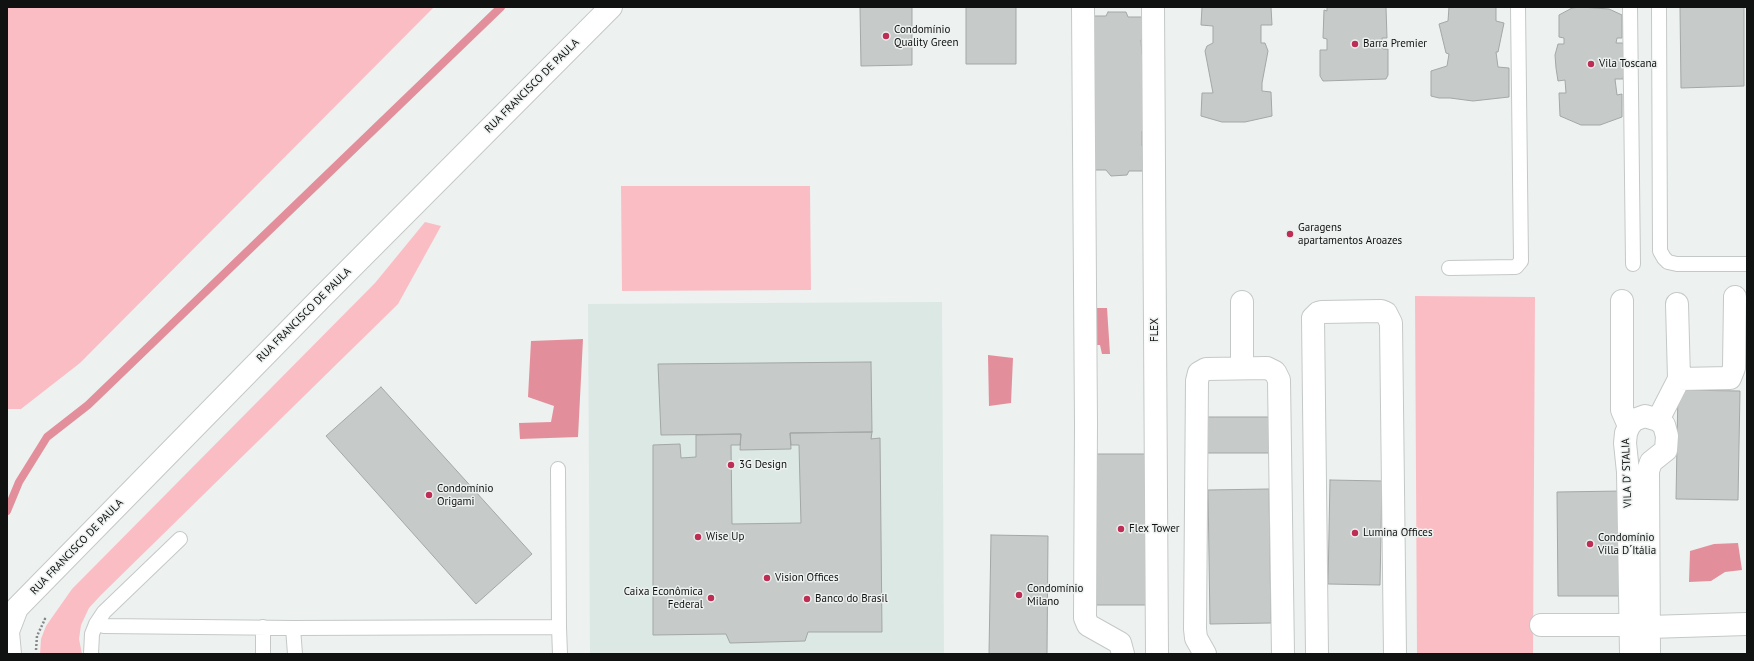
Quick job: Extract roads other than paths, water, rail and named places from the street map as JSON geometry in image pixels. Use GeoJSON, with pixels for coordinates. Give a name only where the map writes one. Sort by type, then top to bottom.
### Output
{"type":"FeatureCollection","features":[{"type":"Feature","properties":{"kind":"street","name":"RUA FRANCISCO DE PAULA"},"geometry":{"type":"LineString","coordinates":[[10,654],[8,633],[17,608],[320,298],[611,7]]}},
{"type":"Feature","properties":{"kind":"street"},"geometry":{"type":"LineString","coordinates":[[1083,7],[1086,424],[1085,618],[1088,625],[1120,643],[1123,654]]}},
{"type":"Feature","properties":{"kind":"street","name":"FLEX"},"geometry":{"type":"LineString","coordinates":[[1153,7],[1157,654]]}},
{"type":"Feature","properties":{"kind":"street"},"geometry":{"type":"LineString","coordinates":[[1679,379],[1730,378],[1734,368],[1735,297]]}},
{"type":"Feature","properties":{"kind":"street"},"geometry":{"type":"LineString","coordinates":[[1622,301],[1622,410],[1629,426]]}},
{"type":"Feature","properties":{"kind":"street"},"geometry":{"type":"LineString","coordinates":[[1242,302],[1242,368]]}},
{"type":"Feature","properties":{"kind":"street"},"geometry":{"type":"LineString","coordinates":[[1658,420],[1679,379],[1677,304]]}},
{"type":"Feature","properties":{"kind":"street"},"geometry":{"type":"LineString","coordinates":[[1317,654],[1313,318],[1318,312],[1381,311],[1389,317],[1391,323],[1395,654]]}},
{"type":"Feature","properties":{"kind":"street"},"geometry":{"type":"LineString","coordinates":[[1205,654],[1196,638],[1195,629],[1196,381],[1199,374],[1206,369],[1242,368],[1267,368],[1275,372],[1279,380],[1283,654]]}},
{"type":"Feature","properties":{"kind":"street","name":"VILA D' STALIA"},"geometry":{"type":"LineString","coordinates":[[1631,654],[1640,626],[1648,471],[1651,462],[1666,450],[1667,443],[1664,425],[1658,420],[1645,416],[1634,420],[1629,426],[1626,433],[1625,443],[1640,626],[1650,654]]}},
{"type":"Feature","properties":{"kind":"street"},"geometry":{"type":"LineString","coordinates":[[1541,625],[1640,626],[1747,624]]}},
{"type":"Feature","properties":{"kind":"lane"},"geometry":{"type":"LineString","coordinates":[[1450,268],[1516,267],[1521,260],[1518,7]]}},
{"type":"Feature","properties":{"kind":"lane"},"geometry":{"type":"LineString","coordinates":[[1630,7],[1633,264]]}},
{"type":"Feature","properties":{"kind":"lane"},"geometry":{"type":"LineString","coordinates":[[1659,7],[1660,251],[1668,262],[1677,264],[1747,264]]}},
{"type":"Feature","properties":{"kind":"lane"},"geometry":{"type":"LineString","coordinates":[[558,469],[560,654]]}},
{"type":"Feature","properties":{"kind":"lane"},"geometry":{"type":"LineString","coordinates":[[91,654],[92,634],[96,624],[104,612],[180,539]]}},
{"type":"Feature","properties":{"kind":"lane"},"geometry":{"type":"LineString","coordinates":[[96,624],[104,626],[293,628],[559,627]]}},
{"type":"Feature","properties":{"kind":"lane"},"geometry":{"type":"LineString","coordinates":[[263,627],[263,654]]}},
{"type":"Feature","properties":{"kind":"lane"},"geometry":{"type":"LineString","coordinates":[[293,628],[295,654]]}},
{"type":"Feature","properties":{"kind":"waterway"},"geometry":{"type":"LineString","coordinates":[[7,511],[19,482],[47,437],[88,405],[501,7]]}},
{"type":"Feature","properties":{"kind":"place","name":"Condomínio Quality Green"},"geometry":{"type":"Point","coordinates":[886,36]}},
{"type":"Feature","properties":{"kind":"place","name":"Barra Premier"},"geometry":{"type":"Point","coordinates":[1355,44]}},
{"type":"Feature","properties":{"kind":"place","name":"Vila Toscana"},"geometry":{"type":"Point","coordinates":[1591,64]}},
{"type":"Feature","properties":{"kind":"place","name":"Garagens apartamentos Aroazes"},"geometry":{"type":"Point","coordinates":[1290,234]}},
{"type":"Feature","properties":{"kind":"place","name":"3G Design"},"geometry":{"type":"Point","coordinates":[731,465]}},
{"type":"Feature","properties":{"kind":"place","name":"Condomínio Origami"},"geometry":{"type":"Point","coordinates":[429,495]}},
{"type":"Feature","properties":{"kind":"place","name":"Flex Tower"},"geometry":{"type":"Point","coordinates":[1121,529]}},
{"type":"Feature","properties":{"kind":"place","name":"Lumina Offices"},"geometry":{"type":"Point","coordinates":[1355,533]}},
{"type":"Feature","properties":{"kind":"place","name":"Wise Up"},"geometry":{"type":"Point","coordinates":[698,537]}},
{"type":"Feature","properties":{"kind":"place","name":"Condomínio Villa D´Itália"},"geometry":{"type":"Point","coordinates":[1590,544]}},
{"type":"Feature","properties":{"kind":"place","name":"Vision Offices"},"geometry":{"type":"Point","coordinates":[767,578]}},
{"type":"Feature","properties":{"kind":"place","name":"Condomínio Milano"},"geometry":{"type":"Point","coordinates":[1019,595]}},
{"type":"Feature","properties":{"kind":"place","name":"Caixa Econômica Federal"},"geometry":{"type":"Point","coordinates":[711,598]}},
{"type":"Feature","properties":{"kind":"place","name":"Banco do Brasil"},"geometry":{"type":"Point","coordinates":[807,599]}}]}
